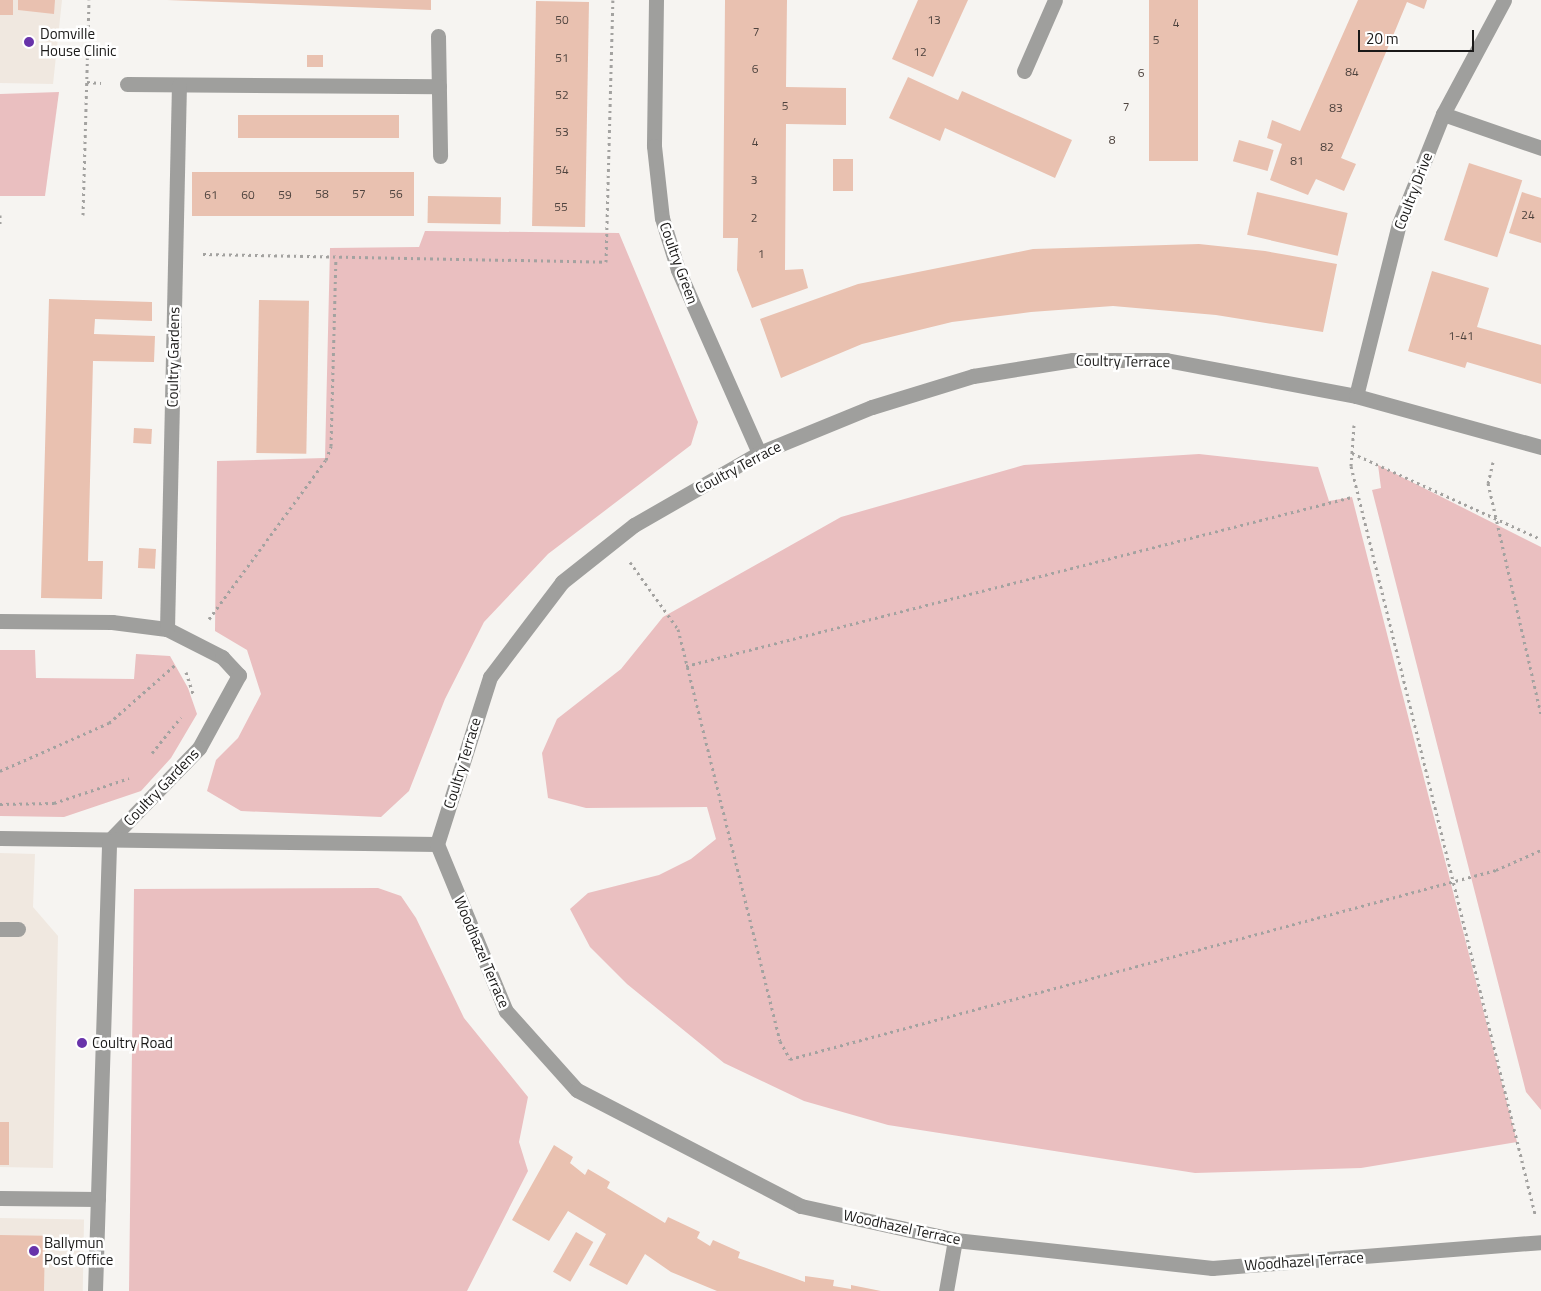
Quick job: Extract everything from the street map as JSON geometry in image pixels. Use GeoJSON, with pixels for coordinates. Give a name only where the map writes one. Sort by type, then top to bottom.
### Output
{"type":"FeatureCollection","features":[{"type":"Feature","properties":{"kind":"street","name":"Coultry Green"},"geometry":{"type":"LineString","coordinates":[[656,0],[654,146],[662,218],[678,270],[759,453]]}},
{"type":"Feature","properties":{"kind":"street"},"geometry":{"type":"LineString","coordinates":[[1024,71],[1054,0]]}},
{"type":"Feature","properties":{"kind":"street","name":"Coultry Drive"},"geometry":{"type":"LineString","coordinates":[[1356,396],[1399,224],[1443,114],[1504,0]]}},
{"type":"Feature","properties":{"kind":"street"},"geometry":{"type":"LineString","coordinates":[[438,36],[440,156]]}},
{"type":"Feature","properties":{"kind":"street"},"geometry":{"type":"LineString","coordinates":[[127,84],[438,86]]}},
{"type":"Feature","properties":{"kind":"street","name":"Coultry Gardens"},"geometry":{"type":"LineString","coordinates":[[166,629],[178,85]]}},
{"type":"Feature","properties":{"kind":"street"},"geometry":{"type":"LineString","coordinates":[[1443,114],[1541,148]]}},
{"type":"Feature","properties":{"kind":"street","name":"Coultry Terrace"},"geometry":{"type":"LineString","coordinates":[[437,844],[490,677],[562,582],[634,525],[759,453],[872,407],[972,376],[1073,360],[1166,360],[1356,396],[1541,447]]}},
{"type":"Feature","properties":{"kind":"street","name":"Coultry Gardens"},"geometry":{"type":"LineString","coordinates":[[0,621],[112,622],[166,629],[222,657],[239,675],[199,748],[109,841]]}},
{"type":"Feature","properties":{"kind":"street"},"geometry":{"type":"LineString","coordinates":[[0,838],[109,841],[437,844]]}},
{"type":"Feature","properties":{"kind":"street"},"geometry":{"type":"LineString","coordinates":[[95,1291],[109,841]]}},
{"type":"Feature","properties":{"kind":"street","name":"Woodhazel Terrace"},"geometry":{"type":"LineString","coordinates":[[437,844],[506,1011],[577,1090],[802,1206],[955,1240],[1212,1268],[1541,1242]]}},
{"type":"Feature","properties":{"kind":"street"},"geometry":{"type":"LineString","coordinates":[[0,929],[18,929]]}},
{"type":"Feature","properties":{"kind":"street"},"geometry":{"type":"LineString","coordinates":[[0,1198],[98,1199]]}},
{"type":"Feature","properties":{"kind":"street"},"geometry":{"type":"LineString","coordinates":[[946,1291],[955,1240]]}},
{"type":"Feature","properties":{"kind":"path"},"geometry":{"type":"LineString","coordinates":[[83,214],[89,0]]}},
{"type":"Feature","properties":{"kind":"path"},"geometry":{"type":"LineString","coordinates":[[175,253],[336,258],[606,262],[613,0]]}},
{"type":"Feature","properties":{"kind":"path"},"geometry":{"type":"LineString","coordinates":[[0,214],[0,224]]}},
{"type":"Feature","properties":{"kind":"path"},"geometry":{"type":"LineString","coordinates":[[192,643],[326,460],[331,446],[336,258]]}},
{"type":"Feature","properties":{"kind":"path"},"geometry":{"type":"LineString","coordinates":[[1356,396],[1351,466],[1536,1217]]}},
{"type":"Feature","properties":{"kind":"path"},"geometry":{"type":"LineString","coordinates":[[1499,435],[1488,482],[1541,714]]}},
{"type":"Feature","properties":{"kind":"path"},"geometry":{"type":"LineString","coordinates":[[1352,453],[1541,539]]}},
{"type":"Feature","properties":{"kind":"path"},"geometry":{"type":"LineString","coordinates":[[686,666],[1352,497]]}},
{"type":"Feature","properties":{"kind":"path"},"geometry":{"type":"LineString","coordinates":[[614,541],[678,629],[780,1041],[790,1059],[1496,870],[1541,850]]}},
{"type":"Feature","properties":{"kind":"path"},"geometry":{"type":"LineString","coordinates":[[0,771],[108,723],[179,661],[192,683],[195,701]]}},
{"type":"Feature","properties":{"kind":"path"},"geometry":{"type":"LineString","coordinates":[[145,761],[188,708]]}},
{"type":"Feature","properties":{"kind":"path"},"geometry":{"type":"LineString","coordinates":[[0,804],[54,803],[132,776]]}},
{"type":"Feature","properties":{"kind":"shaded area","name":"Domville House Clinic"},"geometry":{"type":"Polygon","coordinates":[[[0,0],[62,0],[53,84],[0,83],[0,0]]]}},
{"type":"Feature","properties":{"kind":"shaded area"},"geometry":{"type":"Polygon","coordinates":[[[59,92],[45,196],[0,196],[0,94],[59,92]]]}},
{"type":"Feature","properties":{"kind":"shaded area"},"geometry":{"type":"Polygon","coordinates":[[[425,231],[619,233],[698,422],[691,445],[548,554],[484,622],[445,699],[409,791],[381,817],[241,811],[207,791],[216,760],[238,738],[261,694],[247,650],[215,631],[217,461],[325,458],[330,248],[419,247],[425,231]]]}},
{"type":"Feature","properties":{"kind":"shaded area"},"geometry":{"type":"Polygon","coordinates":[[[1199,454],[1318,467],[1329,501],[1352,497],[1517,1142],[1361,1168],[1195,1173],[888,1125],[804,1101],[724,1063],[627,984],[590,947],[570,909],[588,893],[659,875],[691,859],[716,839],[707,807],[586,808],[548,798],[542,753],[557,719],[621,669],[663,617],[841,517],[1024,465],[1199,454]]]}},
{"type":"Feature","properties":{"kind":"shaded area"},"geometry":{"type":"Polygon","coordinates":[[[1378,465],[1541,547],[1541,1110],[1526,1092],[1372,490],[1381,488],[1378,465]]]}},
{"type":"Feature","properties":{"kind":"shaded area"},"geometry":{"type":"Polygon","coordinates":[[[0,650],[35,650],[36,678],[134,679],[136,654],[170,656],[188,688],[197,714],[171,758],[141,791],[64,817],[0,816],[0,650]]]}},
{"type":"Feature","properties":{"kind":"shaded area"},"geometry":{"type":"Polygon","coordinates":[[[0,853],[35,854],[33,907],[58,936],[53,1168],[0,1167],[0,853]]]}},
{"type":"Feature","properties":{"kind":"shaded area"},"geometry":{"type":"Polygon","coordinates":[[[378,888],[401,896],[416,918],[464,1018],[528,1097],[519,1142],[528,1171],[467,1291],[129,1291],[134,889],[378,888]]]}},
{"type":"Feature","properties":{"kind":"shaded area"},"geometry":{"type":"Polygon","coordinates":[[[0,1218],[84,1219],[83,1291],[0,1291],[0,1218]]]}},
{"type":"Feature","properties":{"kind":"building"},"geometry":{"type":"Polygon","coordinates":[[[0,0],[13,0],[13,15],[0,15],[0,0]]]}},
{"type":"Feature","properties":{"kind":"building"},"geometry":{"type":"Polygon","coordinates":[[[18,0],[55,0],[54,14],[18,10],[18,0]]]}},
{"type":"Feature","properties":{"kind":"building"},"geometry":{"type":"Polygon","coordinates":[[[167,0],[431,0],[431,10],[167,0]]]}},
{"type":"Feature","properties":{"kind":"building"},"geometry":{"type":"Polygon","coordinates":[[[725,0],[787,0],[786,87],[846,88],[846,125],[786,124],[785,270],[803,269],[808,288],[752,308],[737,270],[738,238],[723,238],[725,0]]]}},
{"type":"Feature","properties":{"kind":"building"},"geometry":{"type":"Polygon","coordinates":[[[918,0],[968,0],[933,77],[892,59],[918,0]]]}},
{"type":"Feature","properties":{"kind":"building"},"geometry":{"type":"Polygon","coordinates":[[[1149,0],[1198,0],[1198,161],[1149,161],[1149,0]]]}},
{"type":"Feature","properties":{"kind":"building"},"geometry":{"type":"Polygon","coordinates":[[[1358,0],[1427,0],[1424,9],[1407,2],[1341,158],[1356,164],[1344,191],[1316,179],[1308,195],[1270,180],[1282,144],[1267,138],[1272,120],[1300,131],[1358,0]]]}},
{"type":"Feature","properties":{"kind":"building"},"geometry":{"type":"Polygon","coordinates":[[[536,1],[589,2],[585,227],[532,226],[536,1]]]}},
{"type":"Feature","properties":{"kind":"building"},"geometry":{"type":"Polygon","coordinates":[[[307,55],[323,55],[323,67],[307,67],[307,55]]]}},
{"type":"Feature","properties":{"kind":"building"},"geometry":{"type":"Polygon","coordinates":[[[908,77],[958,100],[962,91],[1072,140],[1055,178],[945,128],[940,141],[889,118],[908,77]]]}},
{"type":"Feature","properties":{"kind":"building"},"geometry":{"type":"Polygon","coordinates":[[[238,115],[399,115],[399,138],[238,138],[238,115]]]}},
{"type":"Feature","properties":{"kind":"building"},"geometry":{"type":"Polygon","coordinates":[[[1239,140],[1274,150],[1268,171],[1233,161],[1239,140]]]}},
{"type":"Feature","properties":{"kind":"building"},"geometry":{"type":"Polygon","coordinates":[[[833,159],[853,159],[853,191],[833,191],[833,159]]]}},
{"type":"Feature","properties":{"kind":"building"},"geometry":{"type":"Polygon","coordinates":[[[1469,163],[1522,180],[1497,257],[1444,240],[1469,163]]]}},
{"type":"Feature","properties":{"kind":"building"},"geometry":{"type":"Polygon","coordinates":[[[192,172],[414,172],[414,216],[192,216],[192,172]]]}},
{"type":"Feature","properties":{"kind":"building"},"geometry":{"type":"Polygon","coordinates":[[[1257,192],[1348,213],[1338,256],[1247,235],[1257,192]]]}},
{"type":"Feature","properties":{"kind":"building"},"geometry":{"type":"Polygon","coordinates":[[[1522,192],[1541,198],[1541,243],[1509,233],[1522,192]]]}},
{"type":"Feature","properties":{"kind":"building"},"geometry":{"type":"Polygon","coordinates":[[[428,196],[501,197],[501,224],[428,223],[428,196]]]}},
{"type":"Feature","properties":{"kind":"building"},"geometry":{"type":"Polygon","coordinates":[[[1199,244],[1265,251],[1337,264],[1323,332],[1216,315],[1113,306],[1031,312],[952,322],[862,344],[781,378],[760,319],[858,284],[1033,249],[1199,244]]]}},
{"type":"Feature","properties":{"kind":"building"},"geometry":{"type":"Polygon","coordinates":[[[1432,271],[1489,288],[1477,327],[1541,345],[1541,384],[1467,362],[1465,368],[1408,351],[1432,271]]]}},
{"type":"Feature","properties":{"kind":"building"},"geometry":{"type":"Polygon","coordinates":[[[49,299],[152,302],[152,321],[95,319],[94,334],[155,336],[154,362],[93,361],[88,561],[103,561],[102,599],[41,598],[49,299]]]}},
{"type":"Feature","properties":{"kind":"building"},"geometry":{"type":"Polygon","coordinates":[[[259,300],[309,301],[306,454],[256,453],[259,300]]]}},
{"type":"Feature","properties":{"kind":"building"},"geometry":{"type":"Polygon","coordinates":[[[134,428],[152,429],[151,444],[133,443],[134,428]]]}},
{"type":"Feature","properties":{"kind":"building"},"geometry":{"type":"Polygon","coordinates":[[[139,548],[156,549],[155,569],[138,568],[139,548]]]}},
{"type":"Feature","properties":{"kind":"building"},"geometry":{"type":"Polygon","coordinates":[[[0,1122],[9,1122],[9,1165],[0,1165],[0,1122]]]}},
{"type":"Feature","properties":{"kind":"building"},"geometry":{"type":"Polygon","coordinates":[[[554,1145],[573,1157],[570,1163],[585,1175],[588,1169],[610,1182],[607,1188],[665,1223],[668,1217],[700,1232],[697,1238],[710,1246],[713,1240],[740,1252],[738,1258],[805,1282],[805,1276],[834,1280],[833,1286],[851,1289],[851,1285],[881,1291],[717,1291],[671,1272],[645,1254],[627,1285],[589,1265],[606,1234],[568,1211],[549,1241],[512,1220],[554,1145]]]}},
{"type":"Feature","properties":{"kind":"building"},"geometry":{"type":"Polygon","coordinates":[[[576,1232],[593,1242],[570,1282],[553,1272],[576,1232]]]}},
{"type":"Feature","properties":{"kind":"building"},"geometry":{"type":"Polygon","coordinates":[[[0,1235],[45,1236],[44,1291],[0,1291],[0,1235]]]}},
{"type":"Feature","properties":{"kind":"place","name":"Domville House Clinic"},"geometry":{"type":"Point","coordinates":[29,42]}},
{"type":"Feature","properties":{"kind":"place","name":"Coultry Road"},"geometry":{"type":"Point","coordinates":[82,1043]}},
{"type":"Feature","properties":{"kind":"place","name":"Ballymun Post Office"},"geometry":{"type":"Point","coordinates":[34,1251]}}]}
